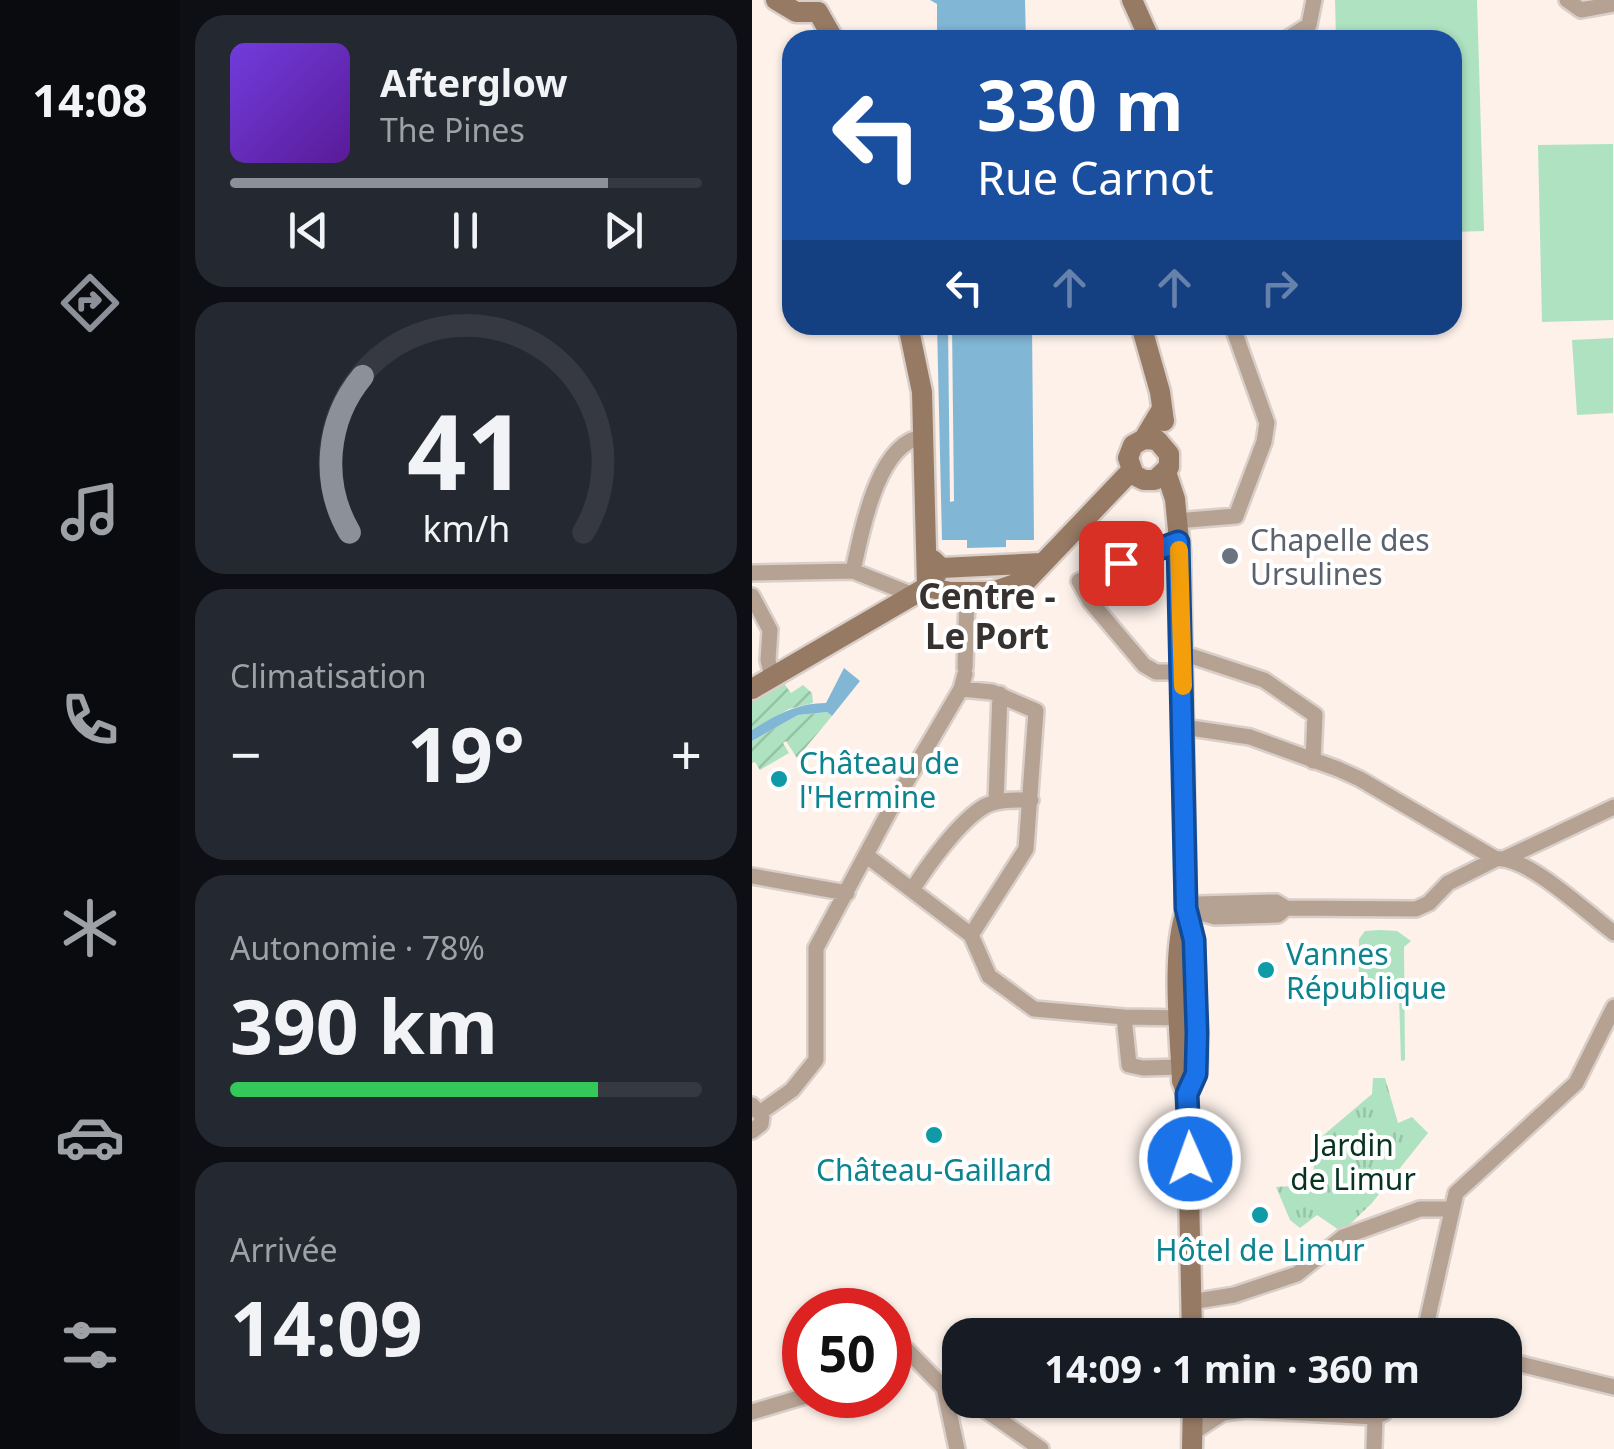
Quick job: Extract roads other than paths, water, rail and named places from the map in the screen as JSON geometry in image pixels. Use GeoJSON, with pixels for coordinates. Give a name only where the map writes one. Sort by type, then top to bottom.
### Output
{"type":"FeatureCollection","features":[{"type":"Feature","properties":{"kind":"main road"},"geometry":{"type":"LineString","coordinates":[[776,0],[796,12],[818,12],[828,30]]}},
{"type":"Feature","properties":{"kind":"main road"},"geometry":{"type":"LineString","coordinates":[[1132,0],[1146,30]]}},
{"type":"Feature","properties":{"kind":"main road"},"geometry":{"type":"LineString","coordinates":[[910,335],[921,385],[933,560],[920,591]]}},
{"type":"Feature","properties":{"kind":"main road"},"geometry":{"type":"LineString","coordinates":[[752,689],[920,591],[992,592],[1019,584],[1170,460],[1144,335]]}},
{"type":"Feature","properties":{"kind":"main road"},"geometry":{"type":"LineString","coordinates":[[1162,409],[1144,439],[1130,451],[1148,475],[1177,531],[1186,908],[1178,934],[1196,1074],[1187,1094]]}},
{"type":"Feature","properties":{"kind":"main road"},"geometry":{"type":"LineString","coordinates":[[1144,439],[1157,440],[1166,448]]}},
{"type":"Feature","properties":{"kind":"main road"},"geometry":{"type":"LineString","coordinates":[[933,560],[1042,563]]}},
{"type":"Feature","properties":{"kind":"main road"},"geometry":{"type":"LineString","coordinates":[[1187,1018],[1182,1067],[1187,1094],[1192,1318]]}},
{"type":"Feature","properties":{"kind":"street"},"geometry":{"type":"LineString","coordinates":[[1301,30],[1309,25],[1314,0]]}},
{"type":"Feature","properties":{"kind":"street"},"geometry":{"type":"LineString","coordinates":[[1567,0],[1582,10],[1614,4]]}},
{"type":"Feature","properties":{"kind":"street"},"geometry":{"type":"LineString","coordinates":[[1236,335],[1267,423],[1264,442],[1236,516],[1177,531],[1079,581],[1090,601],[1144,665],[1156,672],[1182,662],[1264,680],[1316,715],[1312,761]]}},
{"type":"Feature","properties":{"kind":"street"},"geometry":{"type":"LineString","coordinates":[[854,571],[874,490],[901,448],[914,438],[924,437]]}},
{"type":"Feature","properties":{"kind":"street"},"geometry":{"type":"LineString","coordinates":[[752,573],[854,571],[920,591]]}},
{"type":"Feature","properties":{"kind":"street"},"geometry":{"type":"LineString","coordinates":[[762,1148],[754,1130],[762,1120],[756,1109],[792,1090],[816,1060],[816,948],[964,677],[967,592]]}},
{"type":"Feature","properties":{"kind":"street"},"geometry":{"type":"LineString","coordinates":[[752,596],[759,621],[770,630],[768,660],[772,677]]}},
{"type":"Feature","properties":{"kind":"street"},"geometry":{"type":"LineString","coordinates":[[964,677],[1036,712],[1026,849],[971,935]]}},
{"type":"Feature","properties":{"kind":"street"},"geometry":{"type":"LineString","coordinates":[[996,802],[1000,694]]}},
{"type":"Feature","properties":{"kind":"street"},"geometry":{"type":"LineString","coordinates":[[1184,727],[1250,736],[1360,779],[1501,858],[1534,872],[1614,933]]}},
{"type":"Feature","properties":{"kind":"street"},"geometry":{"type":"LineString","coordinates":[[916,894],[934,856],[982,808],[996,802],[1031,800]]}},
{"type":"Feature","properties":{"kind":"street"},"geometry":{"type":"LineString","coordinates":[[1186,908],[1197,904],[1276,902],[1286,908],[1416,908],[1448,883],[1614,807]]}},
{"type":"Feature","properties":{"kind":"street"},"geometry":{"type":"LineString","coordinates":[[1534,872],[1548,839]]}},
{"type":"Feature","properties":{"kind":"street"},"geometry":{"type":"LineString","coordinates":[[868,856],[971,935],[985,970],[994,981],[1034,1009],[1187,1018]]}},
{"type":"Feature","properties":{"kind":"street"},"geometry":{"type":"LineString","coordinates":[[752,876],[848,894]]}},
{"type":"Feature","properties":{"kind":"street"},"geometry":{"type":"LineString","coordinates":[[1428,1318],[1456,1193],[1576,1083],[1614,1006]]}},
{"type":"Feature","properties":{"kind":"street"},"geometry":{"type":"LineString","coordinates":[[1124,1016],[1129,1065],[1182,1067]]}},
{"type":"Feature","properties":{"kind":"street"},"geometry":{"type":"LineString","coordinates":[[1191,1302],[1234,1295],[1296,1274],[1343,1237],[1420,1208],[1450,1209]]}},
{"type":"Feature","properties":{"kind":"street"},"geometry":{"type":"LineString","coordinates":[[912,1355],[942,1386]]}},
{"type":"Feature","properties":{"kind":"street"},"geometry":{"type":"LineString","coordinates":[[1522,1364],[1614,1387]]}},
{"type":"Feature","properties":{"kind":"street"},"geometry":{"type":"LineString","coordinates":[[752,1412],[782,1403]]}},
{"type":"Feature","properties":{"kind":"street"},"geometry":{"type":"LineString","coordinates":[[957,1449],[958,1418]]}},
{"type":"Feature","properties":{"kind":"street"},"geometry":{"type":"LineString","coordinates":[[997,1418],[1041,1449]]}},
{"type":"Feature","properties":{"kind":"street"},"geometry":{"type":"LineString","coordinates":[[1193,1440],[1217,1418]]}},
{"type":"Feature","properties":{"kind":"street"},"geometry":{"type":"LineString","coordinates":[[1374,1449],[1375,1418]]}},
{"type":"Feature","properties":{"kind":"water"},"geometry":{"type":"Polygon","coordinates":[[[930,0],[1025,0],[1026,30],[937,30],[937,4],[930,0]]]}},
{"type":"Feature","properties":{"kind":"water"},"geometry":{"type":"Polygon","coordinates":[[[937,335],[1032,335],[1034,540],[1006,540],[1006,547],[967,548],[967,540],[942,540],[937,335]]]}},
{"type":"Feature","properties":{"kind":"water"},"geometry":{"type":"Polygon","coordinates":[[[844,668],[860,681],[832,716],[827,712],[798,715],[752,741],[752,730],[778,715],[826,703],[844,668]]]}},
{"type":"Feature","properties":{"kind":"place","name":"Chapelle des Ursulines"},"geometry":{"type":"Point","coordinates":[1230,556]}},
{"type":"Feature","properties":{"kind":"place","name":"Château de l'Hermine"},"geometry":{"type":"Point","coordinates":[779,779]}},
{"type":"Feature","properties":{"kind":"place","name":"Vannes République"},"geometry":{"type":"Point","coordinates":[1266,970]}},
{"type":"Feature","properties":{"kind":"place","name":"Château-Gaillard"},"geometry":{"type":"Point","coordinates":[934,1135]}},
{"type":"Feature","properties":{"kind":"place","name":"Hôtel de Limur"},"geometry":{"type":"Point","coordinates":[1260,1215]}},
{"type":"Feature","properties":{"kind":"district","name":"Centre - Le Port"},"geometry":{"type":"Point","coordinates":[987,615]}},
{"type":"Feature","properties":{"kind":"park label","name":"Jardin de Limur"},"geometry":{"type":"Point","coordinates":[1353,1161]}}]}
